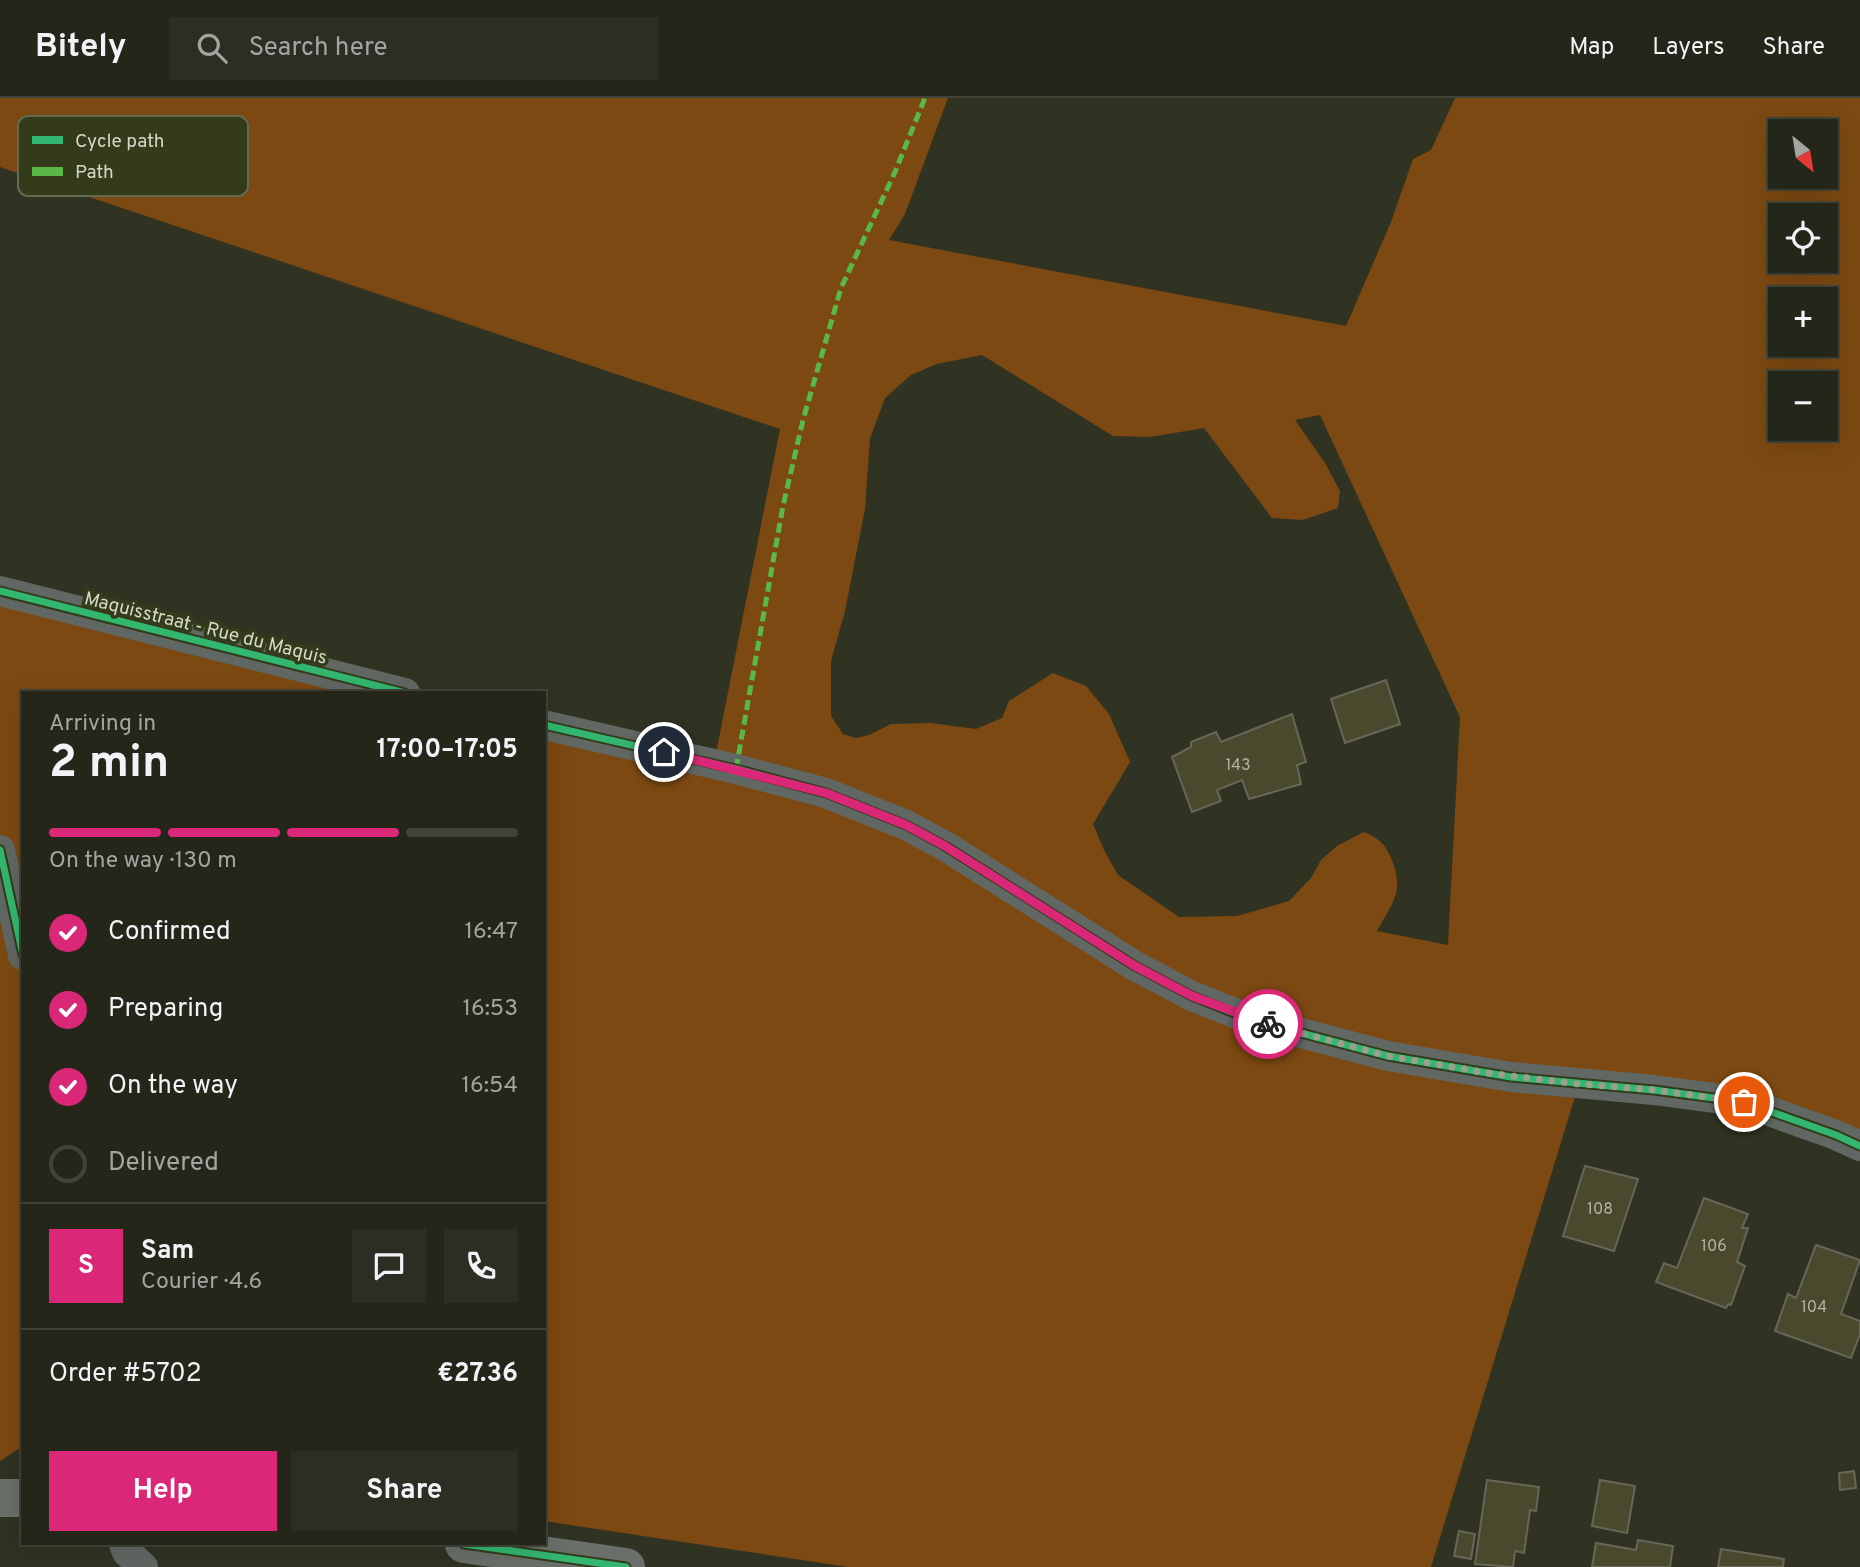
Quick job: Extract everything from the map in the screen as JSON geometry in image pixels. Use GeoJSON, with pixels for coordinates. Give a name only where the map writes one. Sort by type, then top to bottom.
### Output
{"type":"FeatureCollection","features":[{"type":"Feature","properties":{"kind":"main road"},"geometry":{"type":"LineString","coordinates":[[0,1498],[21,1498]]}},
{"type":"Feature","properties":{"kind":"main road"},"geometry":{"type":"LineString","coordinates":[[471,1545],[626,1567]]}},
{"type":"Feature","properties":{"kind":"street","name":"Maquisstraat - Rue du Maquis"},"geometry":{"type":"LineString","coordinates":[[0,591],[397,691]]}},
{"type":"Feature","properties":{"kind":"street"},"geometry":{"type":"LineString","coordinates":[[546,725],[736,769],[826,793],[906,825],[945,846],[1135,966],[1192,996],[1252,1020],[1388,1056],[1511,1077],[1654,1090],[1744,1102],[1860,1146]]}},
{"type":"Feature","properties":{"kind":"street"},"geometry":{"type":"LineString","coordinates":[[0,850],[21,946]]}},
{"type":"Feature","properties":{"kind":"street"},"geometry":{"type":"LineString","coordinates":[[124,1545],[127,1552],[143,1567]]}},
{"type":"Feature","properties":{"kind":"shaded area"},"geometry":{"type":"Polygon","coordinates":[[[0,98],[948,98],[905,214],[889,240],[1346,326],[1391,222],[1413,159],[1431,150],[1455,98],[1860,98],[1860,1161],[1781,1123],[1411,1055],[1240,1008],[1046,902],[716,753],[780,429],[86,196],[248,196],[248,116],[18,116],[18,173],[0,167],[0,98]],[[982,355],[937,364],[911,375],[885,398],[870,438],[865,509],[845,611],[831,661],[831,716],[843,734],[856,738],[891,724],[931,723],[976,729],[1002,718],[1009,701],[1053,673],[1086,686],[1109,714],[1130,762],[1093,824],[1118,875],[1179,917],[1237,916],[1289,901],[1311,878],[1321,860],[1337,846],[1364,832],[1384,845],[1397,879],[1392,904],[1377,931],[1448,945],[1460,717],[1320,415],[1295,420],[1325,463],[1340,491],[1338,508],[1303,520],[1272,518],[1204,428],[1150,437],[1113,436],[982,355]]]}},
{"type":"Feature","properties":{"kind":"shaded area"},"geometry":{"type":"Polygon","coordinates":[[[0,600],[365,691],[21,691],[21,1447],[0,1461],[0,600]]]}},
{"type":"Feature","properties":{"kind":"shaded area"},"geometry":{"type":"Polygon","coordinates":[[[546,733],[861,810],[1152,984],[1577,1090],[1431,1567],[848,1567],[546,1521],[546,733]]]}},
{"type":"Feature","properties":{"kind":"building"},"geometry":{"type":"Polygon","coordinates":[[[1386,680],[1400,724],[1345,743],[1331,699],[1386,680]]]}},
{"type":"Feature","properties":{"kind":"building"},"geometry":{"type":"Polygon","coordinates":[[[1292,714],[1306,762],[1297,765],[1301,784],[1249,799],[1242,780],[1217,790],[1221,801],[1192,812],[1172,757],[1191,747],[1191,742],[1216,732],[1221,742],[1292,714]]]}},
{"type":"Feature","properties":{"kind":"building"},"geometry":{"type":"Polygon","coordinates":[[[1585,1166],[1638,1179],[1614,1251],[1563,1236],[1585,1166]]]}},
{"type":"Feature","properties":{"kind":"building"},"geometry":{"type":"Polygon","coordinates":[[[1704,1198],[1748,1214],[1742,1228],[1748,1228],[1737,1262],[1745,1266],[1731,1305],[1728,1304],[1726,1308],[1656,1282],[1664,1263],[1677,1268],[1704,1198]]]}},
{"type":"Feature","properties":{"kind":"building"},"geometry":{"type":"Polygon","coordinates":[[[1816,1245],[1860,1260],[1841,1314],[1860,1321],[1860,1334],[1851,1358],[1775,1331],[1788,1294],[1796,1298],[1816,1245]]]}},
{"type":"Feature","properties":{"kind":"building"},"geometry":{"type":"Polygon","coordinates":[[[1854,1471],[1856,1488],[1840,1490],[1839,1473],[1854,1471]]]}},
{"type":"Feature","properties":{"kind":"building"},"geometry":{"type":"Polygon","coordinates":[[[1487,1480],[1539,1487],[1536,1511],[1530,1510],[1524,1553],[1515,1551],[1513,1567],[1475,1564],[1487,1480]]]}},
{"type":"Feature","properties":{"kind":"building"},"geometry":{"type":"Polygon","coordinates":[[[1600,1480],[1635,1486],[1627,1533],[1592,1526],[1600,1480]]]}},
{"type":"Feature","properties":{"kind":"building"},"geometry":{"type":"Polygon","coordinates":[[[1459,1531],[1475,1534],[1471,1559],[1454,1556],[1459,1531]]]}},
{"type":"Feature","properties":{"kind":"building"},"geometry":{"type":"Polygon","coordinates":[[[1638,1540],[1673,1546],[1670,1567],[1592,1567],[1596,1543],[1636,1550],[1638,1540]]]}},
{"type":"Feature","properties":{"kind":"building"},"geometry":{"type":"Polygon","coordinates":[[[1721,1549],[1784,1559],[1783,1567],[1718,1567],[1721,1549]]]}},
{"type":"Feature","properties":{"kind":"marked path"},"geometry":{"type":"LineString","coordinates":[[736,769],[783,506],[803,420],[841,288],[895,172],[925,98]]}},
{"type":"Feature","properties":{"kind":"cycle path"},"geometry":{"type":"LineString","coordinates":[[0,591],[397,691]]}},
{"type":"Feature","properties":{"kind":"cycle path"},"geometry":{"type":"LineString","coordinates":[[546,725],[736,769],[826,793],[906,825],[945,846],[1135,966],[1192,996],[1252,1020],[1388,1056],[1511,1077],[1654,1090],[1744,1102],[1860,1146]]}},
{"type":"Feature","properties":{"kind":"cycle path"},"geometry":{"type":"LineString","coordinates":[[0,850],[21,946]]}},
{"type":"Feature","properties":{"kind":"cycle path"},"geometry":{"type":"LineString","coordinates":[[471,1545],[626,1567]]}},
{"type":"Feature","properties":{"kind":"way so far"},"geometry":{"type":"LineString","coordinates":[[1268,1024],[1388,1056],[1511,1077],[1654,1090],[1744,1102]]}},
{"type":"Feature","properties":{"kind":"route"},"geometry":{"type":"LineString","coordinates":[[664,752],[826,793],[906,825],[945,846],[1135,966],[1192,996],[1268,1024]]}}]}
